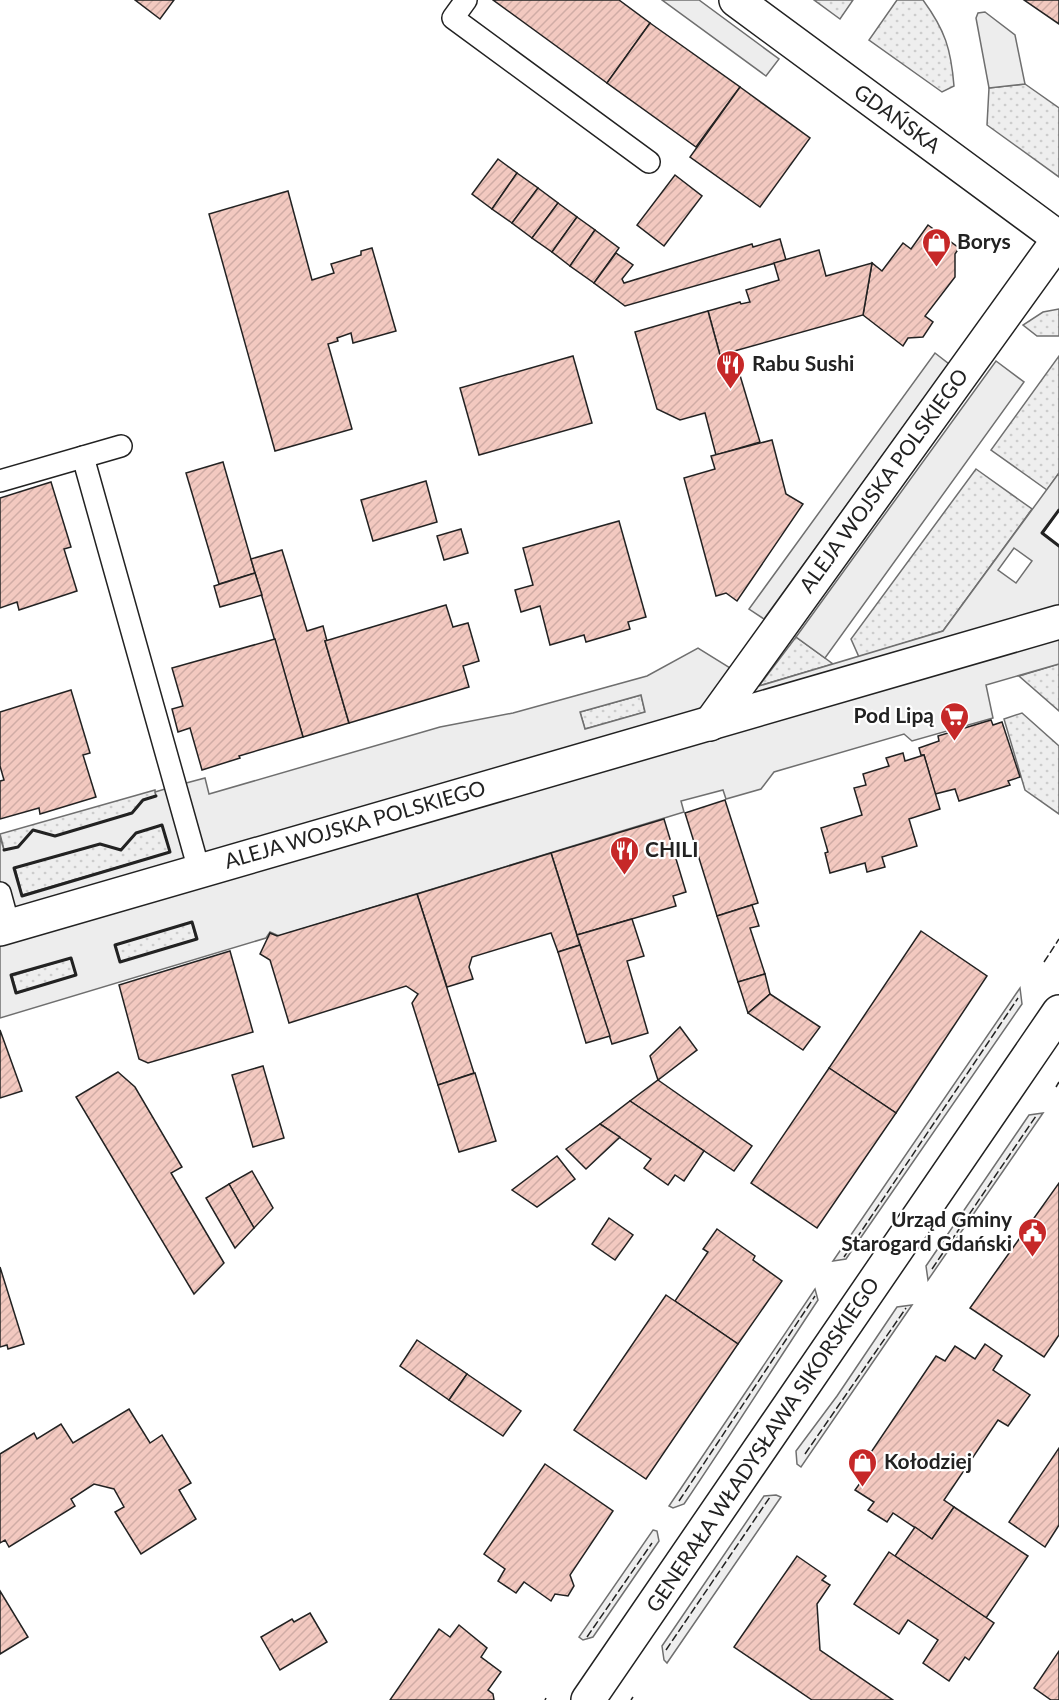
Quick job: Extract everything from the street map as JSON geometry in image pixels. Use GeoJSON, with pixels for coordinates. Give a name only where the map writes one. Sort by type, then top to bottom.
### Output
{"type":"FeatureCollection","features":[{"type":"Feature","properties":{"kind":"street","name":"GDAŃSKA"},"geometry":{"type":"LineString","coordinates":[[736,0],[1059,238]]}},
{"type":"Feature","properties":{"kind":"street","name":"ALEJA WOJSKA POLSKIEGO"},"geometry":{"type":"LineString","coordinates":[[710,724],[1059,238]]}},
{"type":"Feature","properties":{"kind":"street","name":"ALEJA WOJSKA POLSKIEGO"},"geometry":{"type":"LineString","coordinates":[[5,927],[1059,621]]}},
{"type":"Feature","properties":{"kind":"street","name":"GENERAŁA WŁADYSŁAWA SIKORSKIEGO"},"geometry":{"type":"LineString","coordinates":[[588,1700],[1059,1012]]}},
{"type":"Feature","properties":{"kind":"lane"},"geometry":{"type":"LineString","coordinates":[[466,0],[453,18],[649,162]]}},
{"type":"Feature","properties":{"kind":"lane"},"geometry":{"type":"LineString","coordinates":[[0,481],[121,446]]}},
{"type":"Feature","properties":{"kind":"lane"},"geometry":{"type":"LineString","coordinates":[[83,457],[199,870]]}},
{"type":"Feature","properties":{"kind":"lane"},"geometry":{"type":"LineString","coordinates":[[0,893],[5,927]]}},
{"type":"Feature","properties":{"kind":"shaded area"},"geometry":{"type":"Polygon","coordinates":[[[662,0],[699,0],[779,59],[766,76],[662,0]]]}},
{"type":"Feature","properties":{"kind":"shaded area"},"geometry":{"type":"Polygon","coordinates":[[[814,0],[853,0],[840,19],[814,0]]]}},
{"type":"Feature","properties":{"kind":"shaded area"},"geometry":{"type":"Polygon","coordinates":[[[897,0],[923,0],[931,11],[946,40],[954,86],[942,92],[869,40],[897,0]]]}},
{"type":"Feature","properties":{"kind":"shaded area"},"geometry":{"type":"Polygon","coordinates":[[[985,12],[1015,35],[1025,84],[989,88],[976,18],[978,13],[985,12]]]}},
{"type":"Feature","properties":{"kind":"shaded area"},"geometry":{"type":"Polygon","coordinates":[[[1025,84],[1059,108],[1059,177],[987,125],[989,88],[1025,84]]]}},
{"type":"Feature","properties":{"kind":"shaded area"},"geometry":{"type":"Polygon","coordinates":[[[1059,309],[1059,336],[1037,336],[1023,325],[1043,312],[1059,309]]]}},
{"type":"Feature","properties":{"kind":"shaded area"},"geometry":{"type":"Polygon","coordinates":[[[935,353],[949,364],[764,619],[749,609],[935,353]]]}},
{"type":"Feature","properties":{"kind":"shaded area"},"geometry":{"type":"Polygon","coordinates":[[[1059,356],[1059,473],[1047,490],[991,450],[1059,356]]]}},
{"type":"Feature","properties":{"kind":"shaded area"},"geometry":{"type":"Polygon","coordinates":[[[996,361],[1024,382],[825,658],[796,637],[996,361]]]}},
{"type":"Feature","properties":{"kind":"shaded area"},"geometry":{"type":"Polygon","coordinates":[[[976,469],[1032,509],[943,631],[859,657],[851,639],[976,469]]]}},
{"type":"Feature","properties":{"kind":"shaded area"},"geometry":{"type":"Polygon","coordinates":[[[1059,473],[1059,510],[1043,533],[1059,546],[1059,664],[986,685],[993,718],[912,741],[904,734],[774,772],[761,789],[726,799],[723,790],[681,801],[684,812],[279,936],[270,932],[266,938],[0,1018],[0,837],[4,850],[18,847],[33,830],[55,836],[132,813],[143,800],[156,796],[155,792],[175,786],[205,778],[209,794],[440,727],[513,713],[647,676],[698,648],[759,686],[943,631],[1059,473]],[[1014,548],[998,570],[1016,583],[1032,561],[1014,548]],[[641,695],[580,712],[585,729],[645,712],[641,695]],[[162,825],[136,833],[121,850],[100,844],[15,868],[22,895],[170,852],[162,825]],[[192,922],[115,945],[120,962],[196,939],[192,922]],[[71,958],[12,976],[17,993],[76,975],[71,958]]]}},
{"type":"Feature","properties":{"kind":"shaded area"},"geometry":{"type":"Polygon","coordinates":[[[796,637],[833,664],[759,686],[796,637]]]}},
{"type":"Feature","properties":{"kind":"shaded area"},"geometry":{"type":"Polygon","coordinates":[[[1059,664],[1059,711],[1019,676],[1059,664]]]}},
{"type":"Feature","properties":{"kind":"shaded area"},"geometry":{"type":"Polygon","coordinates":[[[641,695],[645,712],[585,729],[580,712],[641,695]]]}},
{"type":"Feature","properties":{"kind":"shaded area"},"geometry":{"type":"Polygon","coordinates":[[[1022,713],[1059,746],[1059,814],[1025,790],[1004,719],[1022,713]]]}},
{"type":"Feature","properties":{"kind":"shaded area"},"geometry":{"type":"Polygon","coordinates":[[[155,790],[156,796],[143,800],[132,813],[55,836],[33,830],[18,847],[4,850],[0,834],[155,790]]]}},
{"type":"Feature","properties":{"kind":"shaded area"},"geometry":{"type":"Polygon","coordinates":[[[162,825],[170,852],[22,896],[14,868],[100,844],[121,849],[136,833],[162,825]]]}},
{"type":"Feature","properties":{"kind":"shaded area"},"geometry":{"type":"Polygon","coordinates":[[[192,922],[197,939],[120,962],[115,945],[192,922]]]}},
{"type":"Feature","properties":{"kind":"shaded area"},"geometry":{"type":"Polygon","coordinates":[[[71,958],[76,975],[16,993],[11,975],[71,958]]]}},
{"type":"Feature","properties":{"kind":"shaded area"},"geometry":{"type":"Polygon","coordinates":[[[1020,988],[1022,1004],[846,1259],[833,1261],[1020,988]]]}},
{"type":"Feature","properties":{"kind":"shaded area"},"geometry":{"type":"Polygon","coordinates":[[[1043,1113],[928,1280],[926,1266],[1029,1115],[1043,1113]]]}},
{"type":"Feature","properties":{"kind":"shaded area"},"geometry":{"type":"Polygon","coordinates":[[[815,1289],[818,1300],[684,1504],[673,1508],[669,1506],[815,1289]]]}},
{"type":"Feature","properties":{"kind":"shaded area"},"geometry":{"type":"Polygon","coordinates":[[[912,1305],[801,1467],[797,1464],[796,1451],[837,1396],[897,1307],[912,1305]]]}},
{"type":"Feature","properties":{"kind":"shaded area"},"geometry":{"type":"Polygon","coordinates":[[[764,1496],[781,1497],[667,1663],[664,1660],[662,1646],[764,1496]]]}},
{"type":"Feature","properties":{"kind":"shaded area"},"geometry":{"type":"Polygon","coordinates":[[[653,1530],[657,1531],[659,1541],[593,1637],[583,1640],[579,1637],[653,1530]]]}},
{"type":"Feature","properties":{"kind":"building"},"geometry":{"type":"Polygon","coordinates":[[[135,0],[174,0],[160,19],[135,0]]]}},
{"type":"Feature","properties":{"kind":"building"},"geometry":{"type":"Polygon","coordinates":[[[493,0],[619,0],[650,23],[607,83],[493,0]]]}},
{"type":"Feature","properties":{"kind":"building"},"geometry":{"type":"Polygon","coordinates":[[[1024,0],[1059,0],[1059,24],[1024,0]]]}},
{"type":"Feature","properties":{"kind":"building"},"geometry":{"type":"Polygon","coordinates":[[[650,23],[740,87],[696,147],[607,83],[650,23]]]}},
{"type":"Feature","properties":{"kind":"building"},"geometry":{"type":"Polygon","coordinates":[[[740,87],[810,138],[760,207],[690,157],[740,87]]]}},
{"type":"Feature","properties":{"kind":"building"},"geometry":{"type":"Polygon","coordinates":[[[498,159],[517,173],[492,209],[472,194],[498,159]]]}},
{"type":"Feature","properties":{"kind":"building"},"geometry":{"type":"Polygon","coordinates":[[[517,173],[538,188],[512,223],[492,209],[517,173]]]}},
{"type":"Feature","properties":{"kind":"building"},"geometry":{"type":"Polygon","coordinates":[[[675,175],[702,196],[664,246],[637,225],[675,175]]]}},
{"type":"Feature","properties":{"kind":"building"},"geometry":{"type":"Polygon","coordinates":[[[538,188],[558,203],[532,238],[512,223],[538,188]]]}},
{"type":"Feature","properties":{"kind":"building"},"geometry":{"type":"Polygon","coordinates":[[[288,191],[312,280],[334,273],[331,264],[361,255],[361,251],[372,248],[396,331],[353,343],[351,333],[328,344],[352,429],[275,451],[209,214],[288,191]]]}},
{"type":"Feature","properties":{"kind":"building"},"geometry":{"type":"Polygon","coordinates":[[[558,203],[577,217],[552,252],[532,238],[558,203]]]}},
{"type":"Feature","properties":{"kind":"building"},"geometry":{"type":"Polygon","coordinates":[[[577,217],[595,230],[570,266],[552,252],[577,217]]]}},
{"type":"Feature","properties":{"kind":"building"},"geometry":{"type":"Polygon","coordinates":[[[928,225],[959,248],[955,254],[955,277],[925,316],[933,322],[923,337],[908,338],[903,346],[863,315],[872,263],[882,271],[903,243],[911,249],[928,225]]]}},
{"type":"Feature","properties":{"kind":"building"},"geometry":{"type":"Polygon","coordinates":[[[595,230],[619,248],[594,283],[570,266],[595,230]]]}},
{"type":"Feature","properties":{"kind":"building"},"geometry":{"type":"Polygon","coordinates":[[[780,239],[786,260],[625,306],[594,283],[616,253],[633,265],[622,279],[624,283],[752,244],[753,247],[780,239]]]}},
{"type":"Feature","properties":{"kind":"building"},"geometry":{"type":"Polygon","coordinates":[[[819,250],[826,276],[872,263],[863,315],[720,355],[708,311],[740,302],[741,304],[750,302],[746,290],[779,280],[774,263],[819,250]]]}},
{"type":"Feature","properties":{"kind":"building"},"geometry":{"type":"Polygon","coordinates":[[[708,311],[720,355],[733,352],[760,442],[716,455],[705,413],[680,420],[657,409],[635,332],[708,311]]]}},
{"type":"Feature","properties":{"kind":"building"},"geometry":{"type":"Polygon","coordinates":[[[573,356],[592,423],[479,455],[460,388],[573,356]]]}},
{"type":"Feature","properties":{"kind":"building"},"geometry":{"type":"Polygon","coordinates":[[[772,440],[786,494],[803,504],[737,601],[726,593],[716,596],[684,478],[715,469],[711,456],[772,440]]]}},
{"type":"Feature","properties":{"kind":"building"},"geometry":{"type":"Polygon","coordinates":[[[223,462],[255,573],[219,584],[186,473],[223,462]]]}},
{"type":"Feature","properties":{"kind":"building"},"geometry":{"type":"Polygon","coordinates":[[[426,481],[437,522],[373,541],[361,500],[426,481]]]}},
{"type":"Feature","properties":{"kind":"building"},"geometry":{"type":"Polygon","coordinates":[[[51,482],[71,547],[64,549],[77,591],[19,610],[17,602],[0,608],[0,498],[51,482]]]}},
{"type":"Feature","properties":{"kind":"building"},"geometry":{"type":"Polygon","coordinates":[[[619,521],[646,617],[628,622],[630,629],[586,642],[584,635],[550,645],[540,606],[521,612],[515,590],[533,585],[523,548],[619,521]]]}},
{"type":"Feature","properties":{"kind":"building"},"geometry":{"type":"Polygon","coordinates":[[[461,529],[468,553],[444,560],[437,536],[461,529]]]}},
{"type":"Feature","properties":{"kind":"building"},"geometry":{"type":"Polygon","coordinates":[[[282,550],[307,631],[323,626],[327,641],[325,641],[349,723],[303,737],[251,559],[282,550]]]}},
{"type":"Feature","properties":{"kind":"building"},"geometry":{"type":"Polygon","coordinates":[[[255,573],[262,595],[220,607],[214,586],[255,573]]]}},
{"type":"Feature","properties":{"kind":"building"},"geometry":{"type":"Polygon","coordinates":[[[446,605],[453,627],[468,623],[479,661],[463,666],[469,687],[349,723],[325,641],[446,605]]]}},
{"type":"Feature","properties":{"kind":"building"},"geometry":{"type":"Polygon","coordinates":[[[275,639],[303,737],[239,756],[240,758],[202,770],[190,728],[178,732],[172,709],[183,706],[172,668],[275,639]]]}},
{"type":"Feature","properties":{"kind":"building"},"geometry":{"type":"Polygon","coordinates":[[[71,690],[90,753],[83,755],[96,797],[40,814],[39,808],[0,819],[0,781],[4,780],[0,766],[0,712],[71,690]]]}},
{"type":"Feature","properties":{"kind":"building"},"geometry":{"type":"Polygon","coordinates":[[[991,720],[993,725],[1002,722],[1020,777],[1008,781],[1010,785],[959,801],[955,789],[935,794],[924,755],[921,755],[919,748],[939,741],[938,736],[991,720]]]}},
{"type":"Feature","properties":{"kind":"building"},"geometry":{"type":"Polygon","coordinates":[[[903,753],[905,761],[924,755],[940,809],[909,819],[917,846],[882,857],[885,867],[867,872],[865,863],[830,873],[825,853],[828,852],[821,828],[862,815],[854,788],[866,785],[863,774],[889,766],[886,758],[903,753]]]}},
{"type":"Feature","properties":{"kind":"building"},"geometry":{"type":"Polygon","coordinates":[[[725,800],[758,903],[717,916],[685,813],[725,800]]]}},
{"type":"Feature","properties":{"kind":"building"},"geometry":{"type":"Polygon","coordinates":[[[664,819],[686,892],[673,896],[676,906],[577,935],[551,853],[664,819]]]}},
{"type":"Feature","properties":{"kind":"building"},"geometry":{"type":"Polygon","coordinates":[[[551,853],[580,945],[558,952],[551,933],[472,957],[469,967],[473,979],[447,987],[417,894],[551,853]]]}},
{"type":"Feature","properties":{"kind":"building"},"geometry":{"type":"Polygon","coordinates":[[[417,894],[474,1073],[438,1085],[412,1003],[418,994],[406,986],[289,1023],[270,960],[260,954],[270,933],[277,936],[417,894]]]}},
{"type":"Feature","properties":{"kind":"building"},"geometry":{"type":"Polygon","coordinates":[[[752,905],[759,926],[750,928],[765,974],[738,982],[717,916],[752,905]]]}},
{"type":"Feature","properties":{"kind":"building"},"geometry":{"type":"Polygon","coordinates":[[[632,919],[644,956],[627,961],[648,1033],[612,1044],[577,935],[632,919]]]}},
{"type":"Feature","properties":{"kind":"building"},"geometry":{"type":"Polygon","coordinates":[[[921,931],[987,976],[896,1113],[829,1068],[921,931]]]}},
{"type":"Feature","properties":{"kind":"building"},"geometry":{"type":"Polygon","coordinates":[[[580,945],[610,1036],[586,1043],[558,952],[580,945]]]}},
{"type":"Feature","properties":{"kind":"building"},"geometry":{"type":"Polygon","coordinates":[[[230,951],[253,1032],[148,1063],[139,1059],[119,985],[230,951]]]}},
{"type":"Feature","properties":{"kind":"building"},"geometry":{"type":"Polygon","coordinates":[[[765,974],[770,994],[748,1013],[738,982],[765,974]]]}},
{"type":"Feature","properties":{"kind":"building"},"geometry":{"type":"Polygon","coordinates":[[[770,994],[820,1027],[803,1050],[748,1013],[770,994]]]}},
{"type":"Feature","properties":{"kind":"building"},"geometry":{"type":"Polygon","coordinates":[[[680,1027],[697,1050],[658,1080],[650,1056],[680,1027]]]}},
{"type":"Feature","properties":{"kind":"building"},"geometry":{"type":"Polygon","coordinates":[[[0,1030],[22,1091],[0,1098],[0,1030]]]}},
{"type":"Feature","properties":{"kind":"building"},"geometry":{"type":"Polygon","coordinates":[[[263,1066],[284,1138],[253,1147],[232,1075],[263,1066]]]}},
{"type":"Feature","properties":{"kind":"building"},"geometry":{"type":"Polygon","coordinates":[[[829,1068],[896,1113],[817,1228],[751,1183],[829,1068]]]}},
{"type":"Feature","properties":{"kind":"building"},"geometry":{"type":"Polygon","coordinates":[[[118,1072],[135,1087],[182,1167],[171,1173],[224,1263],[194,1294],[76,1097],[118,1072]]]}},
{"type":"Feature","properties":{"kind":"building"},"geometry":{"type":"Polygon","coordinates":[[[475,1073],[496,1141],[459,1152],[438,1085],[475,1073]]]}},
{"type":"Feature","properties":{"kind":"building"},"geometry":{"type":"Polygon","coordinates":[[[658,1080],[752,1146],[734,1171],[630,1101],[658,1080]]]}},
{"type":"Feature","properties":{"kind":"building"},"geometry":{"type":"Polygon","coordinates":[[[630,1101],[704,1151],[684,1181],[675,1175],[668,1185],[644,1168],[651,1159],[600,1124],[630,1101]]]}},
{"type":"Feature","properties":{"kind":"building"},"geometry":{"type":"Polygon","coordinates":[[[600,1124],[620,1137],[586,1169],[566,1149],[600,1124]]]}},
{"type":"Feature","properties":{"kind":"building"},"geometry":{"type":"Polygon","coordinates":[[[557,1156],[575,1179],[537,1207],[512,1190],[557,1156]]]}},
{"type":"Feature","properties":{"kind":"building"},"geometry":{"type":"Polygon","coordinates":[[[252,1171],[273,1208],[254,1228],[229,1184],[252,1171]]]}},
{"type":"Feature","properties":{"kind":"building","name":"Urząd Gminy Starogard Gdański"},"geometry":{"type":"Polygon","coordinates":[[[1059,1183],[1059,1335],[1044,1357],[970,1308],[1059,1183]]]}},
{"type":"Feature","properties":{"kind":"building"},"geometry":{"type":"Polygon","coordinates":[[[229,1184],[254,1228],[235,1248],[206,1198],[229,1184]]]}},
{"type":"Feature","properties":{"kind":"building"},"geometry":{"type":"Polygon","coordinates":[[[609,1218],[633,1235],[615,1260],[592,1244],[609,1218]]]}},
{"type":"Feature","properties":{"kind":"building"},"geometry":{"type":"Polygon","coordinates":[[[717,1229],[755,1256],[753,1260],[782,1281],[738,1344],[675,1301],[708,1252],[703,1249],[717,1229]]]}},
{"type":"Feature","properties":{"kind":"building"},"geometry":{"type":"Polygon","coordinates":[[[0,1267],[24,1344],[8,1349],[7,1345],[0,1347],[0,1267]]]}},
{"type":"Feature","properties":{"kind":"building"},"geometry":{"type":"Polygon","coordinates":[[[666,1295],[738,1344],[646,1479],[574,1430],[666,1295]]]}},
{"type":"Feature","properties":{"kind":"building"},"geometry":{"type":"Polygon","coordinates":[[[417,1340],[467,1374],[449,1400],[400,1366],[417,1340]]]}},
{"type":"Feature","properties":{"kind":"building"},"geometry":{"type":"Polygon","coordinates":[[[985,1344],[1002,1356],[993,1370],[1030,1395],[1008,1426],[998,1420],[944,1500],[954,1507],[932,1539],[893,1513],[887,1522],[868,1510],[874,1502],[855,1490],[866,1475],[859,1470],[936,1356],[945,1361],[955,1346],[975,1359],[985,1344]]]}},
{"type":"Feature","properties":{"kind":"building"},"geometry":{"type":"Polygon","coordinates":[[[467,1374],[521,1411],[503,1436],[449,1400],[467,1374]]]}},
{"type":"Feature","properties":{"kind":"building"},"geometry":{"type":"Polygon","coordinates":[[[129,1409],[150,1443],[162,1435],[191,1483],[179,1490],[196,1519],[141,1554],[115,1512],[124,1507],[114,1489],[94,1484],[71,1499],[75,1506],[9,1547],[5,1540],[0,1543],[0,1454],[34,1433],[37,1439],[61,1424],[73,1443],[129,1409]]]}},
{"type":"Feature","properties":{"kind":"building"},"geometry":{"type":"Polygon","coordinates":[[[1059,1448],[1059,1525],[1045,1547],[1009,1522],[1059,1448]]]}},
{"type":"Feature","properties":{"kind":"building"},"geometry":{"type":"Polygon","coordinates":[[[545,1464],[613,1511],[570,1575],[574,1586],[568,1596],[555,1594],[551,1601],[524,1582],[516,1593],[498,1581],[505,1569],[484,1554],[545,1464]]]}},
{"type":"Feature","properties":{"kind":"building"},"geometry":{"type":"Polygon","coordinates":[[[954,1507],[1028,1556],[986,1618],[895,1556],[915,1527],[932,1539],[954,1507]]]}},
{"type":"Feature","properties":{"kind":"building"},"geometry":{"type":"Polygon","coordinates":[[[889,1552],[994,1623],[969,1660],[965,1657],[949,1681],[923,1663],[938,1640],[908,1620],[899,1634],[854,1604],[889,1552]]]}},
{"type":"Feature","properties":{"kind":"building"},"geometry":{"type":"Polygon","coordinates":[[[797,1556],[826,1576],[822,1580],[830,1585],[817,1604],[820,1650],[893,1700],[812,1700],[734,1647],[797,1556]]]}},
{"type":"Feature","properties":{"kind":"building"},"geometry":{"type":"Polygon","coordinates":[[[0,1591],[28,1637],[0,1654],[0,1591]]]}},
{"type":"Feature","properties":{"kind":"building"},"geometry":{"type":"Polygon","coordinates":[[[310,1613],[327,1642],[280,1670],[261,1637],[292,1619],[294,1622],[310,1613]]]}},
{"type":"Feature","properties":{"kind":"building"},"geometry":{"type":"Polygon","coordinates":[[[459,1625],[487,1648],[481,1657],[501,1672],[488,1690],[493,1694],[494,1700],[390,1700],[439,1629],[450,1637],[459,1625]]]}},
{"type":"Feature","properties":{"kind":"building"},"geometry":{"type":"Polygon","coordinates":[[[1059,1651],[1059,1700],[1051,1700],[1034,1688],[1059,1651]]]}},
{"type":"Feature","properties":{"kind":"fence"},"geometry":{"type":"LineString","coordinates":[[1044,962],[1059,939]]}},
{"type":"Feature","properties":{"kind":"fence"},"geometry":{"type":"LineString","coordinates":[[844,1257],[1018,998]]}},
{"type":"Feature","properties":{"kind":"fence"},"geometry":{"type":"LineString","coordinates":[[1056,1087],[1059,1082]]}},
{"type":"Feature","properties":{"kind":"fence"},"geometry":{"type":"LineString","coordinates":[[932,1269],[1036,1116]]}},
{"type":"Feature","properties":{"kind":"fence"},"geometry":{"type":"LineString","coordinates":[[679,1501],[815,1296]]}},
{"type":"Feature","properties":{"kind":"fence"},"geometry":{"type":"LineString","coordinates":[[805,1454],[906,1308]]}},
{"type":"Feature","properties":{"kind":"fence"},"geometry":{"type":"LineString","coordinates":[[666,1650],[770,1497]]}},
{"type":"Feature","properties":{"kind":"fence"},"geometry":{"type":"LineString","coordinates":[[587,1637],[652,1543]]}},
{"type":"Feature","properties":{"kind":"wall"},"geometry":{"type":"LineString","coordinates":[[1059,510],[1042,533],[1059,546]]}},
{"type":"Feature","properties":{"kind":"wall"},"geometry":{"type":"LineString","coordinates":[[4,850],[18,847],[33,830],[55,836],[132,813],[143,800],[156,796]]}},
{"type":"Feature","properties":{"kind":"wall"},"geometry":{"type":"LineString","coordinates":[[162,825],[170,852],[22,896],[14,868],[100,844],[121,850],[136,833],[162,825]]}},
{"type":"Feature","properties":{"kind":"wall"},"geometry":{"type":"LineString","coordinates":[[192,922],[197,939],[120,962],[115,945],[192,922]]}},
{"type":"Feature","properties":{"kind":"wall"},"geometry":{"type":"LineString","coordinates":[[71,958],[76,975],[16,993],[11,975],[71,958]]}},
{"type":"Feature","properties":{"kind":"place","name":"Borys"},"geometry":{"type":"Point","coordinates":[936,268]}},
{"type":"Feature","properties":{"kind":"place","name":"Rabu Sushi"},"geometry":{"type":"Point","coordinates":[731,390]}},
{"type":"Feature","properties":{"kind":"place","name":"Pod Lipą"},"geometry":{"type":"Point","coordinates":[955,742]}},
{"type":"Feature","properties":{"kind":"place","name":"CHILI"},"geometry":{"type":"Point","coordinates":[624,876]}},
{"type":"Feature","properties":{"kind":"place","name":"Urząd Gminy Starogard Gdański"},"geometry":{"type":"Point","coordinates":[1033,1258]}},
{"type":"Feature","properties":{"kind":"place","name":"Kołodziej"},"geometry":{"type":"Point","coordinates":[863,1488]}}]}
